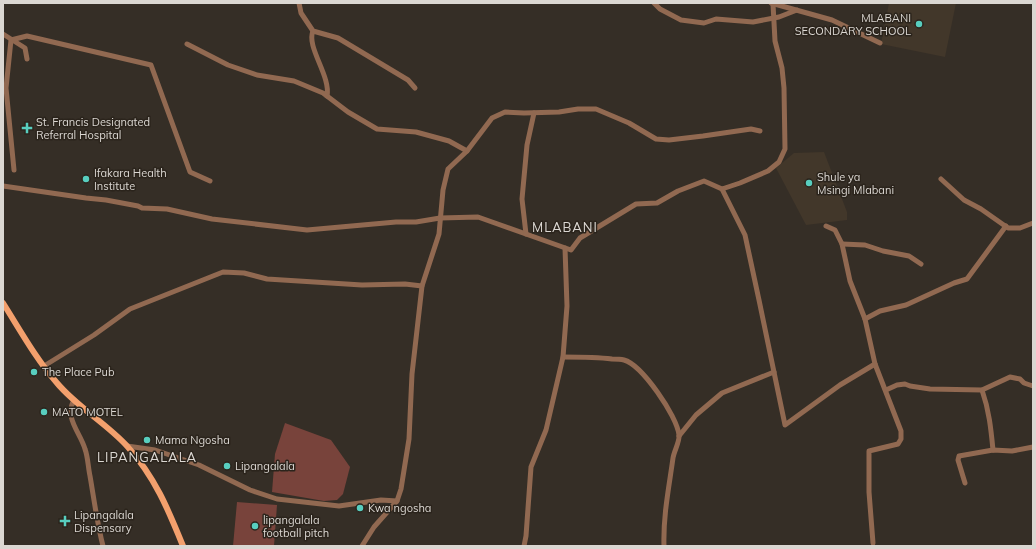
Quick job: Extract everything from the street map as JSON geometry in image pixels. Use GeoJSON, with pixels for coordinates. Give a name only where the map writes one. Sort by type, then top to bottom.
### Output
{"type":"FeatureCollection","features":[{"type":"Feature","properties":{"kind":"main road"},"geometry":{"type":"LineString","coordinates":[[3,303],[44,366],[58,384],[74,400],[102,422],[128,446],[153,479],[166,504],[183,546]]}},
{"type":"Feature","properties":{"kind":"street"},"geometry":{"type":"LineString","coordinates":[[299,3],[301,13],[313,31],[338,38],[408,80],[415,88]]}},
{"type":"Feature","properties":{"kind":"street"},"geometry":{"type":"LineString","coordinates":[[654,3],[660,9],[681,20],[704,23],[716,19],[753,22],[773,18],[797,10]]}},
{"type":"Feature","properties":{"kind":"street"},"geometry":{"type":"LineString","coordinates":[[3,186],[106,200],[142,208],[167,209],[212,219],[307,230],[396,222],[416,222],[440,218],[478,217],[571,250],[580,238],[636,204],[657,203],[678,191],[704,181],[722,188],[740,183],[768,171],[779,162],[785,148],[784,88],[782,68],[775,41],[772,4],[832,20],[880,43]]}},
{"type":"Feature","properties":{"kind":"street"},"geometry":{"type":"LineString","coordinates":[[313,31],[311,41],[322,68],[328,91],[327,96]]}},
{"type":"Feature","properties":{"kind":"street"},"geometry":{"type":"LineString","coordinates":[[3,34],[25,48],[26,59]]}},
{"type":"Feature","properties":{"kind":"street"},"geometry":{"type":"LineString","coordinates":[[11,40],[27,36],[151,65],[190,172],[210,181]]}},
{"type":"Feature","properties":{"kind":"street"},"geometry":{"type":"LineString","coordinates":[[11,40],[6,88],[14,170]]}},
{"type":"Feature","properties":{"kind":"street"},"geometry":{"type":"LineString","coordinates":[[187,44],[228,65],[257,75],[294,81],[323,93],[348,112],[377,129],[416,132],[449,141],[468,151]]}},
{"type":"Feature","properties":{"kind":"street"},"geometry":{"type":"LineString","coordinates":[[362,546],[374,527],[397,501],[401,489],[409,439],[412,374],[422,286],[439,234],[443,190],[448,169],[468,151],[492,118],[505,112],[534,113],[596,109],[629,123],[656,139],[669,140],[751,129],[760,131]]}},
{"type":"Feature","properties":{"kind":"street"},"geometry":{"type":"LineString","coordinates":[[526,234],[522,199],[527,145],[534,113]]}},
{"type":"Feature","properties":{"kind":"street"},"geometry":{"type":"LineString","coordinates":[[941,179],[964,200],[981,209],[1008,228],[1014,229],[1033,223]]}},
{"type":"Feature","properties":{"kind":"street"},"geometry":{"type":"LineString","coordinates":[[722,188],[745,235],[785,426],[840,385],[874,364]]}},
{"type":"Feature","properties":{"kind":"street"},"geometry":{"type":"LineString","coordinates":[[826,226],[835,230],[842,244],[850,281],[864,319],[874,364],[886,390],[901,431],[901,439],[898,444],[869,451],[869,492],[873,543]]}},
{"type":"Feature","properties":{"kind":"street"},"geometry":{"type":"LineString","coordinates":[[864,319],[880,311],[906,305],[954,283],[967,279],[1006,226]]}},
{"type":"Feature","properties":{"kind":"street"},"geometry":{"type":"LineString","coordinates":[[842,244],[864,245],[883,251],[909,256],[921,264]]}},
{"type":"Feature","properties":{"kind":"street"},"geometry":{"type":"LineString","coordinates":[[524,546],[531,467],[546,430],[563,357],[567,306],[565,248]]}},
{"type":"Feature","properties":{"kind":"street"},"geometry":{"type":"LineString","coordinates":[[44,366],[94,335],[130,309],[223,272],[244,273],[267,279],[362,285],[405,284],[422,286]]}},
{"type":"Feature","properties":{"kind":"street"},"geometry":{"type":"LineString","coordinates":[[563,357],[595,357],[625,360],[641,372],[661,397],[675,421],[679,436]]}},
{"type":"Feature","properties":{"kind":"street"},"geometry":{"type":"LineString","coordinates":[[664,546],[663,528],[668,490],[674,452],[679,436],[696,415],[722,393],[774,372]]}},
{"type":"Feature","properties":{"kind":"street"},"geometry":{"type":"LineString","coordinates":[[886,390],[897,385],[906,384],[930,389],[982,390],[1010,377],[1020,379],[1024,384],[1033,386]]}},
{"type":"Feature","properties":{"kind":"street"},"geometry":{"type":"LineString","coordinates":[[982,390],[990,419],[993,450]]}},
{"type":"Feature","properties":{"kind":"street"},"geometry":{"type":"LineString","coordinates":[[74,400],[70,407],[71,415],[85,449],[98,528],[103,546]]}},
{"type":"Feature","properties":{"kind":"street"},"geometry":{"type":"LineString","coordinates":[[128,446],[155,450],[199,465],[250,490],[277,499],[339,506],[381,500],[397,501]]}},
{"type":"Feature","properties":{"kind":"street"},"geometry":{"type":"LineString","coordinates":[[965,483],[958,460],[959,456],[993,450],[1012,451],[1033,447]]}},
{"type":"Feature","properties":{"kind":"shaded area","name":"MLABANI SECONDARY SCHOOL"},"geometry":{"type":"Polygon","coordinates":[[[889,3],[956,3],[945,57],[881,44],[889,3]]]}},
{"type":"Feature","properties":{"kind":"shaded area"},"geometry":{"type":"Polygon","coordinates":[[[824,152],[847,212],[847,220],[806,225],[776,168],[794,153],[824,152]]]}},
{"type":"Feature","properties":{"kind":"shaded area","name":"Lipangalala"},"geometry":{"type":"Polygon","coordinates":[[[285,423],[331,440],[350,467],[343,494],[337,500],[324,501],[272,492],[275,454],[285,423]]]}},
{"type":"Feature","properties":{"kind":"shaded area","name":"lipangalala football pitch"},"geometry":{"type":"Polygon","coordinates":[[[237,502],[277,505],[274,546],[233,546],[237,502]]]}},
{"type":"Feature","properties":{"kind":"place","name":"MLABANI SECONDARY SCHOOL"},"geometry":{"type":"Point","coordinates":[919,24]}},
{"type":"Feature","properties":{"kind":"place","name":"St. Francis Designated Referral Hospital"},"geometry":{"type":"Point","coordinates":[27,128]}},
{"type":"Feature","properties":{"kind":"place","name":"Ifakara Health Institute"},"geometry":{"type":"Point","coordinates":[86,179]}},
{"type":"Feature","properties":{"kind":"place","name":"Shule ya Msingi Mlabani"},"geometry":{"type":"Point","coordinates":[809,183]}},
{"type":"Feature","properties":{"kind":"place","name":"The Place Pub"},"geometry":{"type":"Point","coordinates":[34,372]}},
{"type":"Feature","properties":{"kind":"place","name":"MATO MOTEL"},"geometry":{"type":"Point","coordinates":[44,412]}},
{"type":"Feature","properties":{"kind":"place","name":"Mama Ngosha"},"geometry":{"type":"Point","coordinates":[147,440]}},
{"type":"Feature","properties":{"kind":"place","name":"Lipangalala"},"geometry":{"type":"Point","coordinates":[227,466]}},
{"type":"Feature","properties":{"kind":"place","name":"Kwa ngosha"},"geometry":{"type":"Point","coordinates":[360,508]}},
{"type":"Feature","properties":{"kind":"place","name":"Lipangalala Dispensary"},"geometry":{"type":"Point","coordinates":[65,521]}},
{"type":"Feature","properties":{"kind":"place","name":"lipangalala football pitch"},"geometry":{"type":"Point","coordinates":[255,526]}},
{"type":"Feature","properties":{"kind":"district","name":"MLABANI"},"geometry":{"type":"Point","coordinates":[565,227]}},
{"type":"Feature","properties":{"kind":"district","name":"LIPANGALALA"},"geometry":{"type":"Point","coordinates":[147,457]}}]}
